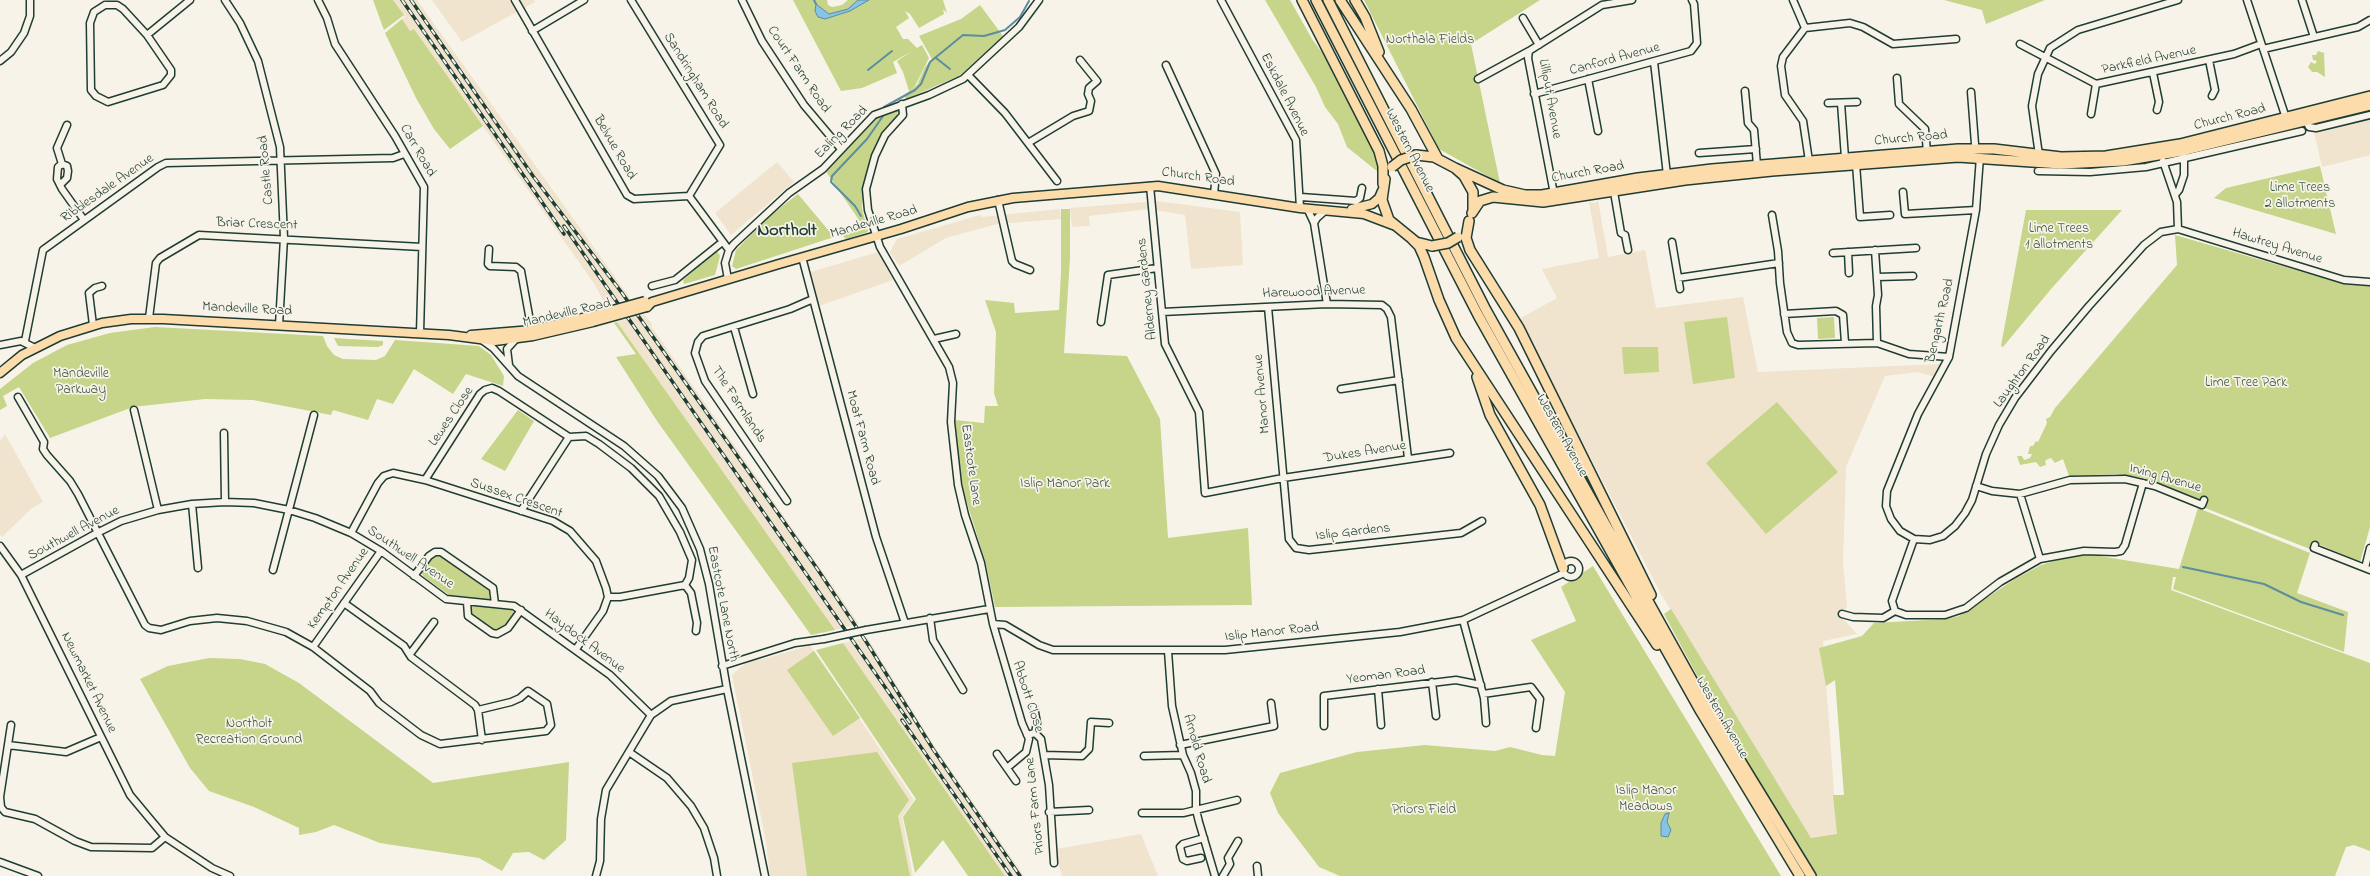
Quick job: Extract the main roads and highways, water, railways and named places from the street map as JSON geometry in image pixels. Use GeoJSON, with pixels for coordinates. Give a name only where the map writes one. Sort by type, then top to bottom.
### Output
{"type":"FeatureCollection","features":[{"type":"Feature","properties":{"kind":"highway"},"geometry":{"type":"LineString","coordinates":[[1296,0],[1332,58]]}},
{"type":"Feature","properties":{"kind":"highway"},"geometry":{"type":"LineString","coordinates":[[1302,0],[1379,151],[1383,166],[1382,200],[1386,215],[1397,228],[1412,239],[1420,244],[1432,246],[1448,243],[1458,237],[1470,217]]}},
{"type":"Feature","properties":{"kind":"highway","name":"Western Avenue"},"geometry":{"type":"LineString","coordinates":[[1316,0],[1478,315],[1701,712],[1800,876]]}},
{"type":"Feature","properties":{"kind":"highway","name":"Western Avenue"},"geometry":{"type":"LineString","coordinates":[[1328,0],[1486,310],[1702,698],[1810,876]]}},
{"type":"Feature","properties":{"kind":"highway"},"geometry":{"type":"LineString","coordinates":[[1340,0],[1411,109],[1438,159]]}},
{"type":"Feature","properties":{"kind":"highway"},"geometry":{"type":"LineString","coordinates":[[1355,0],[1365,17],[1386,70]]}},
{"type":"Feature","properties":{"kind":"highway","name":"Church Road"},"geometry":{"type":"LineString","coordinates":[[1455,168],[1482,182],[1514,193],[1533,195],[1554,194],[1667,175],[1757,165],[1976,148],[2039,155],[2090,157],[2144,151],[2286,118],[2370,96]]}},
{"type":"Feature","properties":{"kind":"highway","name":"Church Road"},"geometry":{"type":"LineString","coordinates":[[1470,217],[1477,204],[1487,198],[1543,202],[1712,176],[1953,157],[1980,157],[2071,164],[2162,159],[2183,155],[2370,105]]}},
{"type":"Feature","properties":{"kind":"highway"},"geometry":{"type":"LineString","coordinates":[[1383,186],[1392,167],[1401,160],[1416,155],[1426,155],[1438,159],[1455,168],[1464,176],[1472,188],[1474,201],[1466,238],[1470,250],[1519,328],[1702,698]]}},
{"type":"Feature","properties":{"kind":"highway"},"geometry":{"type":"LineString","coordinates":[[1412,239],[1419,246],[1429,267],[1448,323],[1472,364],[1701,712]]}},
{"type":"Feature","properties":{"kind":"highway"},"geometry":{"type":"LineString","coordinates":[[1472,364],[1490,415],[1540,505],[1564,570]]}},
{"type":"Feature","properties":{"kind":"main road","name":"Church Road"},"geometry":{"type":"LineString","coordinates":[[1060,194],[1150,186],[1304,208],[1329,210]]}},
{"type":"Feature","properties":{"kind":"main road"},"geometry":{"type":"LineString","coordinates":[[1329,210],[1368,207],[1379,198],[1383,186]]}},
{"type":"Feature","properties":{"kind":"main road","name":"Mandeville Road"},"geometry":{"type":"LineString","coordinates":[[0,373],[34,348],[60,336],[93,325],[149,318],[420,333],[462,336],[482,340],[504,338],[533,333],[592,319],[877,236],[968,207],[998,200],[1060,194]]}},
{"type":"Feature","properties":{"kind":"main road"},"geometry":{"type":"LineString","coordinates":[[1329,210],[1370,216],[1397,228]]}},
{"type":"Feature","properties":{"kind":"main road","name":"Mandeville Road"},"geometry":{"type":"LineString","coordinates":[[462,336],[495,333],[504,338],[516,339],[533,333]]}},
{"type":"Feature","properties":{"kind":"water"},"geometry":{"type":"Polygon","coordinates":[[[858,0],[869,0],[850,11],[825,19],[818,17],[815,11],[816,4],[829,14],[848,9],[858,0]]]}},
{"type":"Feature","properties":{"kind":"water"},"geometry":{"type":"Polygon","coordinates":[[[1669,813],[1667,822],[1671,830],[1668,837],[1661,836],[1661,823],[1665,814],[1669,813]]]}},
{"type":"Feature","properties":{"kind":"waterway"},"geometry":{"type":"LineString","coordinates":[[814,0],[816,4]]}},
{"type":"Feature","properties":{"kind":"waterway"},"geometry":{"type":"LineString","coordinates":[[884,107],[915,90],[921,84],[930,62],[963,35],[984,36],[1005,30],[1020,17],[1029,1]]}},
{"type":"Feature","properties":{"kind":"waterway"},"geometry":{"type":"LineString","coordinates":[[868,70],[892,51]]}},
{"type":"Feature","properties":{"kind":"waterway"},"geometry":{"type":"LineString","coordinates":[[936,58],[950,69]]}},
{"type":"Feature","properties":{"kind":"waterway"},"geometry":{"type":"LineString","coordinates":[[861,216],[855,206],[831,182],[832,176],[867,139],[883,116]]}},
{"type":"Feature","properties":{"kind":"waterway"},"geometry":{"type":"LineString","coordinates":[[2183,567],[2264,584],[2301,602],[2343,615]]}},
{"type":"Feature","properties":{"kind":"railway"},"geometry":{"type":"LineString","coordinates":[[402,0],[564,234]]}},
{"type":"Feature","properties":{"kind":"railway"},"geometry":{"type":"LineString","coordinates":[[411,0],[533,176],[622,293],[816,567],[867,643],[933,749],[1020,876]]}},
{"type":"Feature","properties":{"kind":"railway"},"geometry":{"type":"LineString","coordinates":[[564,226],[910,723]]}},
{"type":"Feature","properties":{"kind":"railway"},"geometry":{"type":"LineString","coordinates":[[902,720],[1011,876]]}},
{"type":"Feature","properties":{"kind":"district","name":"Northolt"},"geometry":{"type":"Point","coordinates":[787,232]}},
{"type":"Feature","properties":{"kind":"park label","name":"Northala Fields"},"geometry":{"type":"Point","coordinates":[1430,41]}},
{"type":"Feature","properties":{"kind":"park label","name":"Lime Trees 2 allotments"},"geometry":{"type":"Point","coordinates":[2300,198]}},
{"type":"Feature","properties":{"kind":"park label","name":"Lime Trees 1 allotments"},"geometry":{"type":"Point","coordinates":[2059,238]}},
{"type":"Feature","properties":{"kind":"park label","name":"Mandeville Parkway"},"geometry":{"type":"Point","coordinates":[81,384]}},
{"type":"Feature","properties":{"kind":"park label","name":"Lime Tree Park"},"geometry":{"type":"Point","coordinates":[2246,384]}},
{"type":"Feature","properties":{"kind":"park label","name":"Islip Manor Park"},"geometry":{"type":"Point","coordinates":[1065,485]}},
{"type":"Feature","properties":{"kind":"park label","name":"Northolt Recreation Ground"},"geometry":{"type":"Point","coordinates":[249,734]}},
{"type":"Feature","properties":{"kind":"park label","name":"Islip Manor Meadows"},"geometry":{"type":"Point","coordinates":[1646,800]}},
{"type":"Feature","properties":{"kind":"park label","name":"Priors Field"},"geometry":{"type":"Point","coordinates":[1424,811]}}]}
